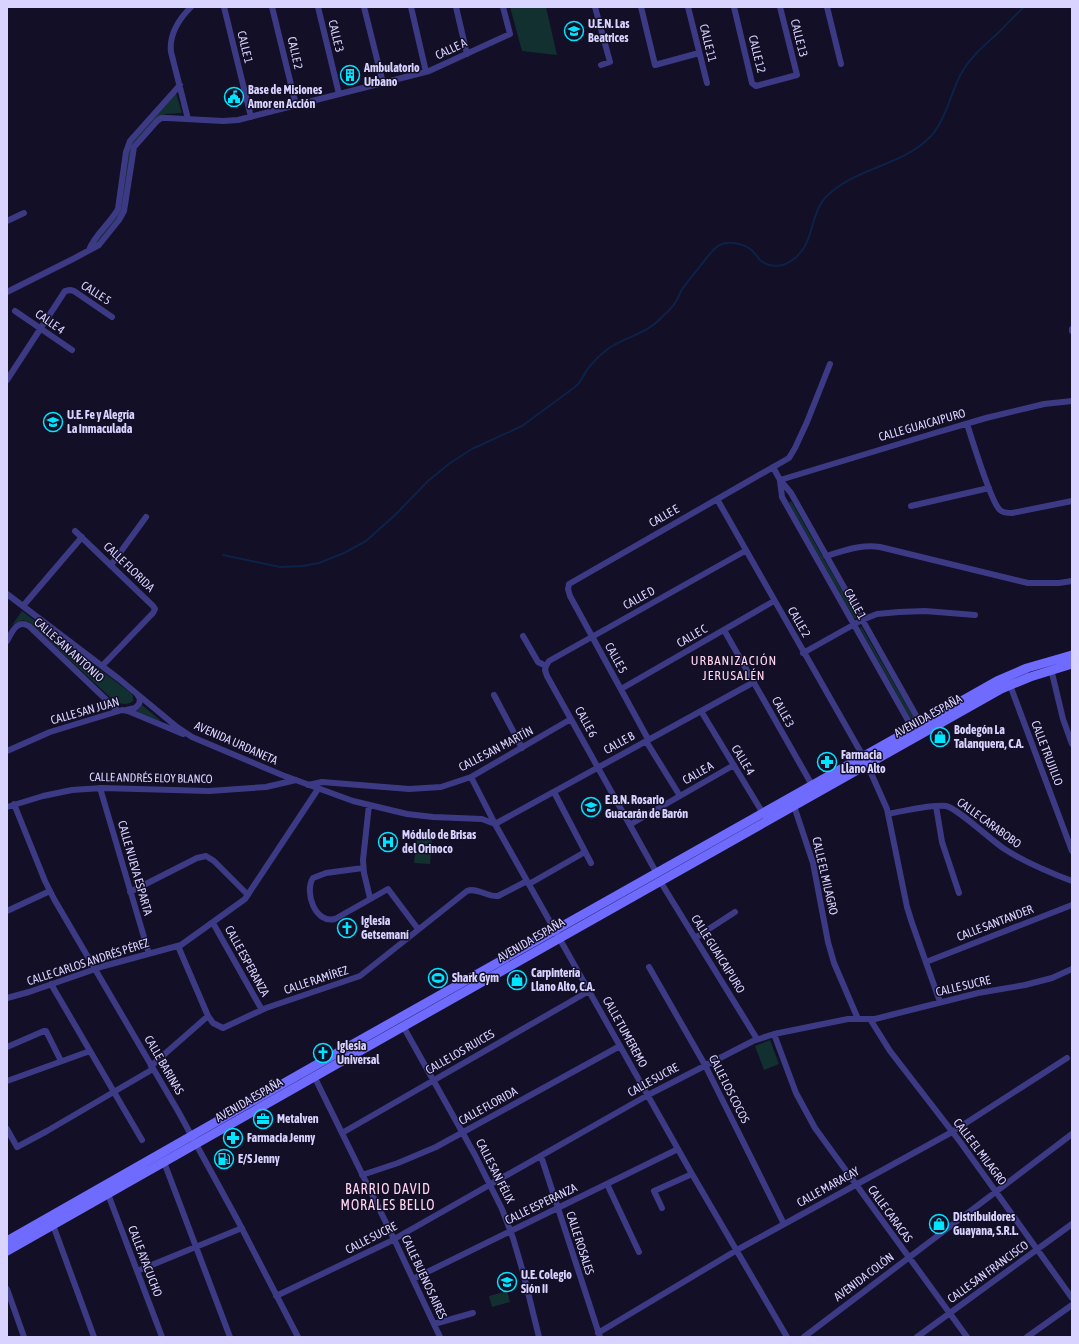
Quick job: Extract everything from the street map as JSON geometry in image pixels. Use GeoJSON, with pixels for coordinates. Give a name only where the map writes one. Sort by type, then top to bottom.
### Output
{"type":"FeatureCollection","features":[{"type":"Feature","properties":{"kind":"main road","name":"AVENIDA ESPAÑA"},"geometry":{"type":"LineString","coordinates":[[7,1251],[164,1162],[194,1140],[658,876],[765,817],[812,785],[865,760],[1013,674],[1045,662],[1072,655]]}},
{"type":"Feature","properties":{"kind":"main road","name":"AVENIDA ESPAÑA"},"geometry":{"type":"LineString","coordinates":[[919,730],[1010,685],[1051,669],[1072,664]]}},
{"type":"Feature","properties":{"kind":"main road","name":"AVENIDA ESPAÑA"},"geometry":{"type":"LineString","coordinates":[[765,817],[794,806],[865,760]]}},
{"type":"Feature","properties":{"kind":"main road","name":"AVENIDA ESPAÑA"},"geometry":{"type":"LineString","coordinates":[[7,1240],[314,1076],[403,1026],[557,934]]}},
{"type":"Feature","properties":{"kind":"street"},"geometry":{"type":"LineString","coordinates":[[188,119],[171,52],[171,42],[174,31],[191,7]]}},
{"type":"Feature","properties":{"kind":"street","name":"CALLE 1"},"geometry":{"type":"LineString","coordinates":[[224,7],[252,116]]}},
{"type":"Feature","properties":{"kind":"street","name":"CALLE 2"},"geometry":{"type":"LineString","coordinates":[[272,7],[296,105]]}},
{"type":"Feature","properties":{"kind":"street","name":"CALLE 3"},"geometry":{"type":"LineString","coordinates":[[318,7],[339,94]]}},
{"type":"Feature","properties":{"kind":"street"},"geometry":{"type":"LineString","coordinates":[[364,7],[383,83]]}},
{"type":"Feature","properties":{"kind":"street"},"geometry":{"type":"LineString","coordinates":[[411,7],[426,72]]}},
{"type":"Feature","properties":{"kind":"street"},"geometry":{"type":"LineString","coordinates":[[456,7],[468,54]]}},
{"type":"Feature","properties":{"kind":"street","name":"CALLE A"},"geometry":{"type":"LineString","coordinates":[[7,292],[99,245],[119,220],[124,211],[132,153],[135,144],[159,119],[230,121],[426,72],[510,34],[503,7]]}},
{"type":"Feature","properties":{"kind":"street"},"geometry":{"type":"LineString","coordinates":[[595,7],[610,62],[601,65]]}},
{"type":"Feature","properties":{"kind":"street"},"geometry":{"type":"LineString","coordinates":[[641,7],[656,64],[699,53]]}},
{"type":"Feature","properties":{"kind":"street","name":"CALLE 11"},"geometry":{"type":"LineString","coordinates":[[688,7],[707,83]]}},
{"type":"Feature","properties":{"kind":"street","name":"CALLE 12"},"geometry":{"type":"LineString","coordinates":[[734,7],[754,85],[757,86],[797,75]]}},
{"type":"Feature","properties":{"kind":"street","name":"CALLE 13"},"geometry":{"type":"LineString","coordinates":[[780,7],[797,75]]}},
{"type":"Feature","properties":{"kind":"street"},"geometry":{"type":"LineString","coordinates":[[827,7],[841,64]]}},
{"type":"Feature","properties":{"kind":"street"},"geometry":{"type":"LineString","coordinates":[[89,250],[91,244],[118,209],[126,152],[130,141],[180,85]]}},
{"type":"Feature","properties":{"kind":"street"},"geometry":{"type":"LineString","coordinates":[[7,221],[24,213]]}},
{"type":"Feature","properties":{"kind":"street","name":"CALLE 5"},"geometry":{"type":"LineString","coordinates":[[40,328],[63,294],[68,290],[74,291],[112,317]]}},
{"type":"Feature","properties":{"kind":"street","name":"CALLE 4"},"geometry":{"type":"LineString","coordinates":[[15,311],[72,350]]}},
{"type":"Feature","properties":{"kind":"street"},"geometry":{"type":"LineString","coordinates":[[7,380],[40,328]]}},
{"type":"Feature","properties":{"kind":"street","name":"CALLE E"},"geometry":{"type":"LineString","coordinates":[[568,586],[572,581],[785,460],[792,454],[807,422],[830,364]]}},
{"type":"Feature","properties":{"kind":"street"},"geometry":{"type":"LineString","coordinates":[[7,365],[14,369]]}},
{"type":"Feature","properties":{"kind":"street","name":"CALLE GUAICAIPURO"},"geometry":{"type":"LineString","coordinates":[[780,480],[966,424],[1044,404],[1072,401]]}},
{"type":"Feature","properties":{"kind":"street"},"geometry":{"type":"LineString","coordinates":[[966,424],[989,488],[999,510],[1007,513],[1019,512],[1072,501]]}},
{"type":"Feature","properties":{"kind":"street","name":"CALLE 1"},"geometry":{"type":"LineString","coordinates":[[773,467],[780,480],[790,493],[862,620],[919,730]]}},
{"type":"Feature","properties":{"kind":"street","name":"CALLE 1"},"geometry":{"type":"LineString","coordinates":[[780,480],[782,497],[854,624],[919,730]]}},
{"type":"Feature","properties":{"kind":"street"},"geometry":{"type":"LineString","coordinates":[[911,506],[989,488]]}},
{"type":"Feature","properties":{"kind":"street","name":"CALLE 2"},"geometry":{"type":"LineString","coordinates":[[717,499],[745,551],[865,760],[884,800],[907,907],[940,1002]]}},
{"type":"Feature","properties":{"kind":"street"},"geometry":{"type":"LineString","coordinates":[[111,565],[146,517]]}},
{"type":"Feature","properties":{"kind":"street","name":"CALLE FLORIDA"},"geometry":{"type":"LineString","coordinates":[[75,531],[155,609],[153,613],[102,666]]}},
{"type":"Feature","properties":{"kind":"street"},"geometry":{"type":"LineString","coordinates":[[23,606],[82,537]]}},
{"type":"Feature","properties":{"kind":"street"},"geometry":{"type":"LineString","coordinates":[[826,556],[857,547],[871,546],[1018,581],[1036,584],[1072,581]]}},
{"type":"Feature","properties":{"kind":"street","name":"CALLE D"},"geometry":{"type":"LineString","coordinates":[[546,666],[549,661],[745,551]]}},
{"type":"Feature","properties":{"kind":"street","name":"CALLE 5"},"geometry":{"type":"LineString","coordinates":[[568,586],[570,596],[647,740],[680,796]]}},
{"type":"Feature","properties":{"kind":"street","name":"AVENIDA URDANETA"},"geometry":{"type":"LineString","coordinates":[[7,594],[192,737],[251,763],[353,801],[420,816],[482,819],[495,824]]}},
{"type":"Feature","properties":{"kind":"street","name":"CALLE C"},"geometry":{"type":"LineString","coordinates":[[621,689],[774,601]]}},
{"type":"Feature","properties":{"kind":"street"},"geometry":{"type":"LineString","coordinates":[[803,653],[854,624],[877,614],[930,612],[975,615]]}},
{"type":"Feature","properties":{"kind":"street","name":"CALLE SAN ANTONIO"},"geometry":{"type":"LineString","coordinates":[[7,641],[16,626],[24,624],[29,626],[118,711]]}},
{"type":"Feature","properties":{"kind":"street","name":"CALLE 3"},"geometry":{"type":"LineString","coordinates":[[724,630],[812,785]]}},
{"type":"Feature","properties":{"kind":"street"},"geometry":{"type":"LineString","coordinates":[[523,636],[538,662],[546,666]]}},
{"type":"Feature","properties":{"kind":"street","name":"CALLE 6"},"geometry":{"type":"LineString","coordinates":[[546,666],[548,676],[631,824],[658,876]]}},
{"type":"Feature","properties":{"kind":"street"},"geometry":{"type":"LineString","coordinates":[[1051,669],[1063,719],[1072,744]]}},
{"type":"Feature","properties":{"kind":"street","name":"CALLE B"},"geometry":{"type":"LineString","coordinates":[[495,824],[754,682]]}},
{"type":"Feature","properties":{"kind":"street","name":"CALLE TRUJILLO"},"geometry":{"type":"LineString","coordinates":[[1010,685],[1072,851]]}},
{"type":"Feature","properties":{"kind":"street"},"geometry":{"type":"LineString","coordinates":[[126,710],[138,706],[140,701],[137,694]]}},
{"type":"Feature","properties":{"kind":"street"},"geometry":{"type":"LineString","coordinates":[[494,695],[522,748]]}},
{"type":"Feature","properties":{"kind":"street","name":"CALLE SAN JUAN"},"geometry":{"type":"LineString","coordinates":[[7,751],[50,732],[118,711],[126,710],[169,729],[192,737]]}},
{"type":"Feature","properties":{"kind":"street","name":"CALLE 4"},"geometry":{"type":"LineString","coordinates":[[701,711],[765,817]]}},
{"type":"Feature","properties":{"kind":"street","name":"CALLE SAN MARTÍN"},"geometry":{"type":"LineString","coordinates":[[308,785],[322,782],[424,789],[441,787],[471,777],[572,720]]}},
{"type":"Feature","properties":{"kind":"street","name":"CALLE A"},"geometry":{"type":"LineString","coordinates":[[631,824],[734,765]]}},
{"type":"Feature","properties":{"kind":"street","name":"CALLE TUMEREMO"},"geometry":{"type":"LineString","coordinates":[[471,777],[495,824],[692,1174],[787,1337]]}},
{"type":"Feature","properties":{"kind":"street","name":"CALLE ANDRÉS ELOY BLANCO"},"geometry":{"type":"LineString","coordinates":[[7,806],[58,792],[100,788],[209,791],[266,786],[296,780]]}},
{"type":"Feature","properties":{"kind":"street","name":"CALLE NUEVA ESPARTA"},"geometry":{"type":"LineString","coordinates":[[100,788],[149,954]]}},
{"type":"Feature","properties":{"kind":"street","name":"CALLE CARLOS ANDRÉS PÉREZ"},"geometry":{"type":"LineString","coordinates":[[7,998],[29,992],[94,969],[181,945],[240,904],[248,895],[318,789]]}},
{"type":"Feature","properties":{"kind":"street"},"geometry":{"type":"LineString","coordinates":[[554,792],[591,863]]}},
{"type":"Feature","properties":{"kind":"street","name":"CALLE BARINAS"},"geometry":{"type":"LineString","coordinates":[[14,804],[50,891],[194,1140],[242,1228],[298,1337]]}},
{"type":"Feature","properties":{"kind":"street"},"geometry":{"type":"LineString","coordinates":[[369,805],[364,839],[363,868],[370,898]]}},
{"type":"Feature","properties":{"kind":"street","name":"CALLE EL MILAGRO"},"geometry":{"type":"LineString","coordinates":[[794,806],[813,863],[832,958],[858,1019]]}},
{"type":"Feature","properties":{"kind":"street"},"geometry":{"type":"LineString","coordinates":[[936,806],[944,853],[959,893]]}},
{"type":"Feature","properties":{"kind":"street","name":"CALLE CARABOBO"},"geometry":{"type":"LineString","coordinates":[[888,814],[936,806],[951,807],[992,840],[1014,855],[1030,864],[1072,881]]}},
{"type":"Feature","properties":{"kind":"street"},"geometry":{"type":"LineString","coordinates":[[528,882],[585,852]]}},
{"type":"Feature","properties":{"kind":"street"},"geometry":{"type":"LineString","coordinates":[[130,892],[187,862],[204,856],[208,857],[214,862],[248,895]]}},
{"type":"Feature","properties":{"kind":"street"},"geometry":{"type":"LineString","coordinates":[[363,868],[326,873],[314,877],[311,881],[310,896],[318,913],[323,918],[330,920],[335,919],[388,889],[418,929]]}},
{"type":"Feature","properties":{"kind":"street","name":"CALLE GUAICAIPURO"},"geometry":{"type":"LineString","coordinates":[[658,876],[757,1039]]}},
{"type":"Feature","properties":{"kind":"street","name":"CALLE RAMÍREZ"},"geometry":{"type":"LineString","coordinates":[[208,1016],[213,1023],[223,1028],[262,1010],[355,979],[469,890],[475,890],[498,896],[528,882]]}},
{"type":"Feature","properties":{"kind":"street"},"geometry":{"type":"LineString","coordinates":[[7,911],[50,891]]}},
{"type":"Feature","properties":{"kind":"street","name":"CALLE SANTANDER"},"geometry":{"type":"LineString","coordinates":[[926,962],[1072,905]]}},
{"type":"Feature","properties":{"kind":"street"},"geometry":{"type":"LineString","coordinates":[[695,938],[735,912]]}},
{"type":"Feature","properties":{"kind":"street","name":"CALLE ESPERANZA"},"geometry":{"type":"LineString","coordinates":[[213,923],[262,1010]]}},
{"type":"Feature","properties":{"kind":"street"},"geometry":{"type":"LineString","coordinates":[[7,1129],[17,1147],[114,1092],[152,1067],[208,1016],[178,946]]}},
{"type":"Feature","properties":{"kind":"street","name":"CALLE LOS COCOS"},"geometry":{"type":"LineString","coordinates":[[649,967],[704,1065],[784,1224]]}},
{"type":"Feature","properties":{"kind":"street","name":"CALLE SUCRE"},"geometry":{"type":"LineString","coordinates":[[276,1296],[394,1239],[648,1095],[757,1039],[774,1034],[848,1019],[870,1019],[996,989],[1025,985],[1052,978],[1072,970]]}},
{"type":"Feature","properties":{"kind":"street"},"geometry":{"type":"LineString","coordinates":[[51,984],[142,1140]]}},
{"type":"Feature","properties":{"kind":"street","name":"CALLE LOS RUICES"},"geometry":{"type":"LineString","coordinates":[[342,1133],[589,991]]}},
{"type":"Feature","properties":{"kind":"street","name":"CALLE EL MILAGRO"},"geometry":{"type":"LineString","coordinates":[[870,1019],[890,1051],[996,1191],[1072,1298]]}},
{"type":"Feature","properties":{"kind":"street","name":"CALLE SAN FÉLIX"},"geometry":{"type":"LineString","coordinates":[[403,1026],[463,1132],[491,1184],[502,1209],[511,1231],[525,1279],[538,1337]]}},
{"type":"Feature","properties":{"kind":"street"},"geometry":{"type":"LineString","coordinates":[[7,1047],[42,1031],[46,1031],[61,1061]]}},
{"type":"Feature","properties":{"kind":"street","name":"CALLE CARACAS"},"geometry":{"type":"LineString","coordinates":[[774,1034],[796,1093],[805,1112],[819,1134],[967,1337]]}},
{"type":"Feature","properties":{"kind":"street","name":"CALLE FLORIDA"},"geometry":{"type":"LineString","coordinates":[[362,1175],[436,1147],[620,1046]]}},
{"type":"Feature","properties":{"kind":"street"},"geometry":{"type":"LineString","coordinates":[[7,1081],[90,1051]]}},
{"type":"Feature","properties":{"kind":"street","name":"CALLE MARACAY"},"geometry":{"type":"LineString","coordinates":[[599,1335],[737,1250],[952,1132],[1067,1058]]}},
{"type":"Feature","properties":{"kind":"street","name":"CALLE BUENOS AIRES"},"geometry":{"type":"LineString","coordinates":[[314,1076],[440,1337]]}},
{"type":"Feature","properties":{"kind":"street","name":"AVENIDA COLÓN"},"geometry":{"type":"LineString","coordinates":[[804,1337],[1072,1134]]}},
{"type":"Feature","properties":{"kind":"street","name":"CALLE ESPERANZA"},"geometry":{"type":"LineString","coordinates":[[413,1279],[678,1149]]}},
{"type":"Feature","properties":{"kind":"street","name":"CALLE ROSALES"},"geometry":{"type":"LineString","coordinates":[[541,1156],[599,1335]]}},
{"type":"Feature","properties":{"kind":"street"},"geometry":{"type":"LineString","coordinates":[[164,1162],[230,1337]]}},
{"type":"Feature","properties":{"kind":"street"},"geometry":{"type":"LineString","coordinates":[[662,1208],[654,1191],[692,1174]]}},
{"type":"Feature","properties":{"kind":"street"},"geometry":{"type":"LineString","coordinates":[[607,1184],[638,1252]]}},
{"type":"Feature","properties":{"kind":"street","name":"CALLE AYACUCHO"},"geometry":{"type":"LineString","coordinates":[[108,1194],[162,1337]]}},
{"type":"Feature","properties":{"kind":"street","name":"CALLE SAN FRANCISCO"},"geometry":{"type":"LineString","coordinates":[[917,1337],[1072,1224]]}},
{"type":"Feature","properties":{"kind":"street"},"geometry":{"type":"LineString","coordinates":[[54,1225],[94,1337]]}},
{"type":"Feature","properties":{"kind":"street"},"geometry":{"type":"LineString","coordinates":[[137,1271],[242,1228]]}},
{"type":"Feature","properties":{"kind":"street"},"geometry":{"type":"LineString","coordinates":[[7,1289],[24,1337]]}},
{"type":"Feature","properties":{"kind":"street"},"geometry":{"type":"LineString","coordinates":[[1028,1337],[1072,1305]]}},
{"type":"Feature","properties":{"kind":"street"},"geometry":{"type":"LineString","coordinates":[[434,1324],[473,1313]]}},
{"type":"Feature","properties":{"kind":"green space"},"geometry":{"type":"Polygon","coordinates":[[[510,7],[546,7],[557,55],[522,51],[510,7]]]}},
{"type":"Feature","properties":{"kind":"green space"},"geometry":{"type":"Polygon","coordinates":[[[176,93],[182,113],[166,114],[158,117],[134,143],[124,203],[120,214],[96,244],[115,217],[130,145],[176,93]]]}},
{"type":"Feature","properties":{"kind":"green space"},"geometry":{"type":"Polygon","coordinates":[[[791,501],[857,617],[856,619],[854,618],[789,503],[791,501]]]}},
{"type":"Feature","properties":{"kind":"green space"},"geometry":{"type":"Polygon","coordinates":[[[22,611],[131,693],[133,696],[133,701],[128,704],[123,704],[113,700],[29,622],[23,620],[12,625],[22,611]]]}},
{"type":"Feature","properties":{"kind":"green space"},"geometry":{"type":"Polygon","coordinates":[[[861,626],[915,720],[914,722],[912,721],[860,628],[861,626]]]}},
{"type":"Feature","properties":{"kind":"green space"},"geometry":{"type":"Polygon","coordinates":[[[142,705],[160,720],[160,721],[136,711],[142,705]]]}},
{"type":"Feature","properties":{"kind":"green space"},"geometry":{"type":"Polygon","coordinates":[[[417,836],[432,837],[430,864],[414,863],[417,836]]]}},
{"type":"Feature","properties":{"kind":"green space"},"geometry":{"type":"Polygon","coordinates":[[[770,1040],[779,1064],[764,1070],[755,1046],[770,1040]]]}},
{"type":"Feature","properties":{"kind":"green space"},"geometry":{"type":"Polygon","coordinates":[[[507,1291],[510,1302],[492,1307],[489,1296],[507,1291]]]}},
{"type":"Feature","properties":{"kind":"waterway"},"geometry":{"type":"LineString","coordinates":[[223,555],[280,567],[303,566],[319,563],[344,553],[366,541],[395,515],[428,481],[450,463],[472,449],[522,426],[575,387],[591,365],[609,348],[650,327],[672,307],[686,284],[713,250],[718,246],[724,243],[743,245],[750,249],[764,263],[773,266],[782,265],[791,261],[806,245],[817,212],[825,198],[850,180],[906,154],[931,136],[941,121],[958,80],[966,66],[979,51],[1024,7]]}},
{"type":"Feature","properties":{"kind":"place","name":"U.E.N. Las Beatrices"},"geometry":{"type":"Point","coordinates":[574,31]}},
{"type":"Feature","properties":{"kind":"place","name":"Ambulatorio Urbano"},"geometry":{"type":"Point","coordinates":[350,75]}},
{"type":"Feature","properties":{"kind":"place","name":"Base de Misiones Amor en Acción"},"geometry":{"type":"Point","coordinates":[234,97]}},
{"type":"Feature","properties":{"kind":"place","name":"U.E. Fe y Alegría La Inmaculada"},"geometry":{"type":"Point","coordinates":[53,422]}},
{"type":"Feature","properties":{"kind":"place","name":"Bodegón La Talanquera, C.A."},"geometry":{"type":"Point","coordinates":[940,737]}},
{"type":"Feature","properties":{"kind":"place","name":"Farmacia Llano Alto"},"geometry":{"type":"Point","coordinates":[827,762]}},
{"type":"Feature","properties":{"kind":"place","name":"E.B.N. Rosario Guacarán de Barón"},"geometry":{"type":"Point","coordinates":[591,807]}},
{"type":"Feature","properties":{"kind":"place","name":"Módulo de Brisas del Orinoco"},"geometry":{"type":"Point","coordinates":[388,842]}},
{"type":"Feature","properties":{"kind":"place","name":"Iglesia Getsemaní"},"geometry":{"type":"Point","coordinates":[347,928]}},
{"type":"Feature","properties":{"kind":"place","name":"Shark Gym"},"geometry":{"type":"Point","coordinates":[438,978]}},
{"type":"Feature","properties":{"kind":"place","name":"Carpintería Llano Alto, C.A."},"geometry":{"type":"Point","coordinates":[517,980]}},
{"type":"Feature","properties":{"kind":"place","name":"Iglesia Universal"},"geometry":{"type":"Point","coordinates":[323,1053]}},
{"type":"Feature","properties":{"kind":"place","name":"Metalven"},"geometry":{"type":"Point","coordinates":[263,1119]}},
{"type":"Feature","properties":{"kind":"place","name":"Farmacia Jenny"},"geometry":{"type":"Point","coordinates":[233,1138]}},
{"type":"Feature","properties":{"kind":"place","name":"E/S Jenny"},"geometry":{"type":"Point","coordinates":[224,1159]}},
{"type":"Feature","properties":{"kind":"place","name":"Distribuidores Guayana, S.R.L."},"geometry":{"type":"Point","coordinates":[939,1224]}},
{"type":"Feature","properties":{"kind":"place","name":"U.E. Colegio Sión II"},"geometry":{"type":"Point","coordinates":[507,1282]}},
{"type":"Feature","properties":{"kind":"district","name":"URBANIZACIÓN JERUSALÉN"},"geometry":{"type":"Point","coordinates":[734,668]}},
{"type":"Feature","properties":{"kind":"district","name":"BARRIO DAVID MORALES BELLO"},"geometry":{"type":"Point","coordinates":[388,1198]}}]}
